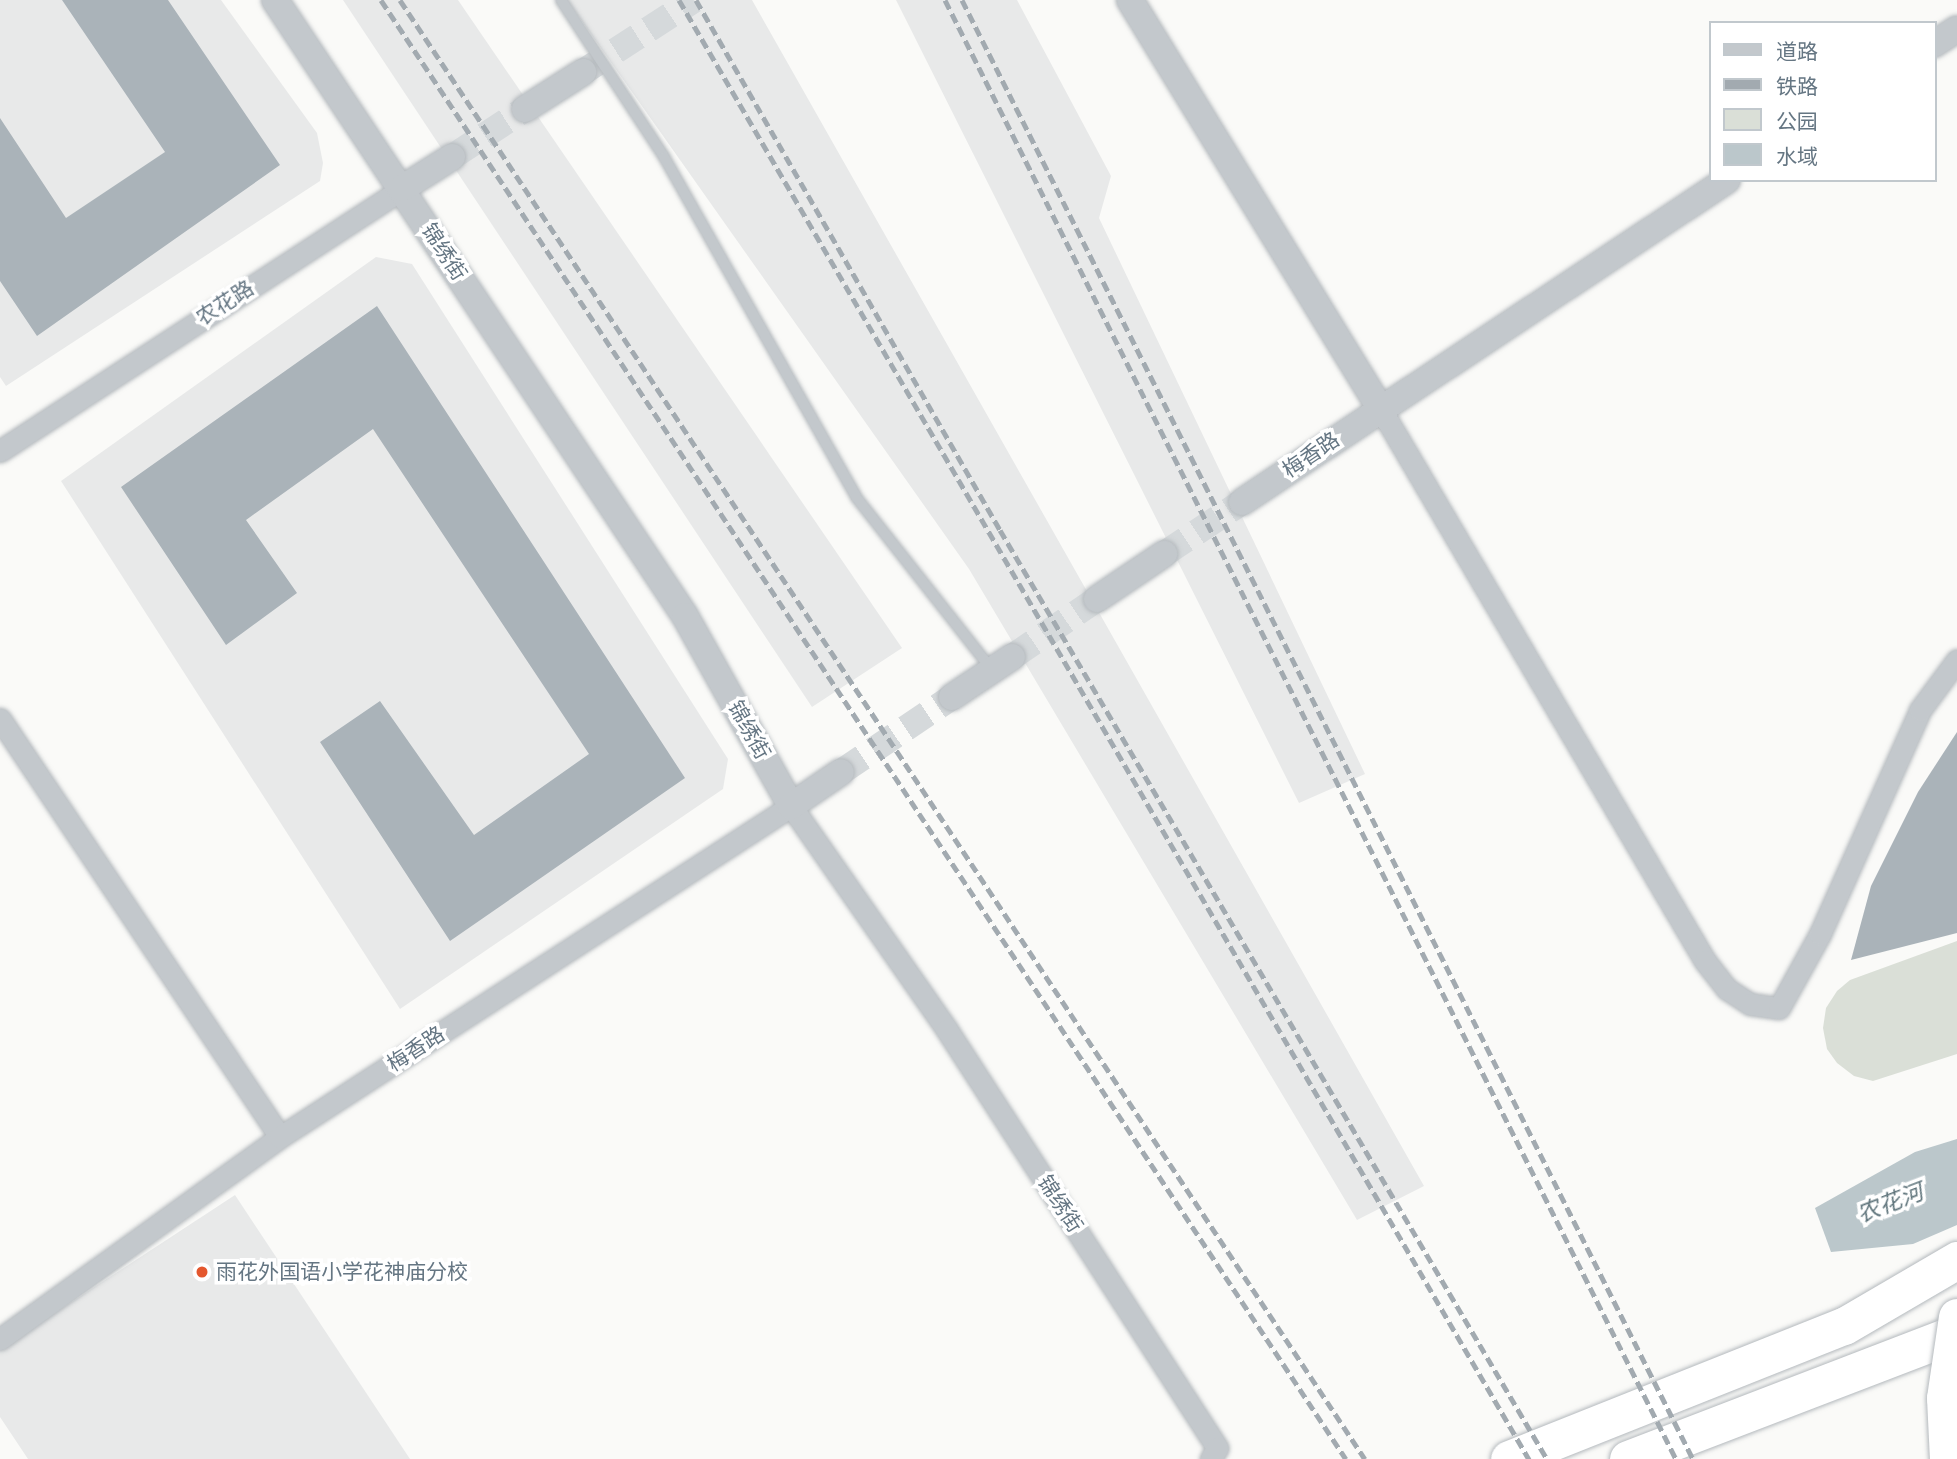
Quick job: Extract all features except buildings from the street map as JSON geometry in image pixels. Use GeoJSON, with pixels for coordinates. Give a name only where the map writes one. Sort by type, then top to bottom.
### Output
{"type":"FeatureCollection","features":[{"type":"Feature","properties":{"kind":"highway"},"geometry":{"type":"LineString","coordinates":[[1509,1459],[1844,1326],[1957,1261]]}},
{"type":"Feature","properties":{"kind":"highway"},"geometry":{"type":"LineString","coordinates":[[1948,1459],[1945,1398],[1957,1317]]}},
{"type":"Feature","properties":{"kind":"highway"},"geometry":{"type":"LineString","coordinates":[[1629,1459],[1957,1333]]}},
{"type":"Feature","properties":{"kind":"highway"},"geometry":{"type":"LineString","coordinates":[[1942,1459],[1957,1454]]}},
{"type":"Feature","properties":{"kind":"street","name":"锦绣街"},"geometry":{"type":"LineString","coordinates":[[275,0],[403,188],[685,616],[791,806],[947,1030],[1217,1448],[1211,1459]]}},
{"type":"Feature","properties":{"kind":"street"},"geometry":{"type":"LineString","coordinates":[[1130,0],[1380,408],[1705,961],[1727,989],[1750,1004],[1779,1007],[1820,933],[1920,710],[1957,660]]}},
{"type":"Feature","properties":{"kind":"street"},"geometry":{"type":"LineString","coordinates":[[1936,43],[1957,29]]}},
{"type":"Feature","properties":{"kind":"street"},"geometry":{"type":"LineString","coordinates":[[525,109],[583,72]]}},
{"type":"Feature","properties":{"kind":"street","name":"农花路"},"geometry":{"type":"LineString","coordinates":[[0,452],[452,156]]}},
{"type":"Feature","properties":{"kind":"street","name":"梅香路"},"geometry":{"type":"LineString","coordinates":[[1241,502],[1724,182]]}},
{"type":"Feature","properties":{"kind":"street"},"geometry":{"type":"LineString","coordinates":[[1097,599],[1164,554]]}},
{"type":"Feature","properties":{"kind":"street"},"geometry":{"type":"LineString","coordinates":[[952,698],[1002,664]]}},
{"type":"Feature","properties":{"kind":"street"},"geometry":{"type":"LineString","coordinates":[[0,719],[280,1137]]}},
{"type":"Feature","properties":{"kind":"street","name":"梅香路"},"geometry":{"type":"LineString","coordinates":[[0,1339],[280,1137],[841,772]]}},
{"type":"Feature","properties":{"kind":"lane"},"geometry":{"type":"LineString","coordinates":[[561,0],[664,157],[856,496],[1002,664]]}},
{"type":"Feature","properties":{"kind":"shaded area"},"geometry":{"type":"Polygon","coordinates":[[[0,0],[221,0],[317,133],[323,163],[320,181],[6,386],[0,377],[0,0]]]}},
{"type":"Feature","properties":{"kind":"shaded area"},"geometry":{"type":"Polygon","coordinates":[[[343,0],[458,0],[902,648],[812,707],[343,0]]]}},
{"type":"Feature","properties":{"kind":"shaded area"},"geometry":{"type":"Polygon","coordinates":[[[567,0],[752,0],[1424,1186],[1357,1220],[969,569],[567,0]]]}},
{"type":"Feature","properties":{"kind":"shaded area"},"geometry":{"type":"Polygon","coordinates":[[[896,0],[1017,0],[1111,176],[1099,218],[1365,774],[1299,803],[896,0]]]}},
{"type":"Feature","properties":{"kind":"shaded area"},"geometry":{"type":"Polygon","coordinates":[[[376,257],[412,264],[728,759],[723,789],[400,1009],[61,481],[376,257]]]}},
{"type":"Feature","properties":{"kind":"shaded area","name":"雨花外国语小学花神庙分校"},"geometry":{"type":"Polygon","coordinates":[[[235,1195],[410,1459],[28,1459],[0,1417],[0,1349],[235,1195]]]}},
{"type":"Feature","properties":{"kind":"green space"},"geometry":{"type":"Polygon","coordinates":[[[1957,941],[1957,1054],[1873,1081],[1854,1076],[1837,1063],[1827,1049],[1823,1028],[1826,1008],[1837,991],[1850,980],[1957,941]]]}},
{"type":"Feature","properties":{"kind":"water","name":"农花河"},"geometry":{"type":"Polygon","coordinates":[[[1957,1139],[1957,1225],[1913,1244],[1831,1252],[1815,1208],[1915,1152],[1957,1139]]]}},
{"type":"Feature","properties":{"kind":"tunnel"},"geometry":{"type":"LineString","coordinates":[[583,72],[694,0]]}},
{"type":"Feature","properties":{"kind":"tunnel"},"geometry":{"type":"LineString","coordinates":[[452,157],[525,109]]}},
{"type":"Feature","properties":{"kind":"tunnel"},"geometry":{"type":"LineString","coordinates":[[1164,554],[1242,502]]}},
{"type":"Feature","properties":{"kind":"tunnel"},"geometry":{"type":"LineString","coordinates":[[1012,657],[1097,599]]}},
{"type":"Feature","properties":{"kind":"tunnel"},"geometry":{"type":"LineString","coordinates":[[841,772],[952,697]]}},
{"type":"Feature","properties":{"kind":"railway"},"geometry":{"type":"LineString","coordinates":[[381,0],[1346,1459]]}},
{"type":"Feature","properties":{"kind":"railway"},"geometry":{"type":"LineString","coordinates":[[400,0],[1365,1459]]}},
{"type":"Feature","properties":{"kind":"railway"},"geometry":{"type":"LineString","coordinates":[[679,0],[1529,1459]]}},
{"type":"Feature","properties":{"kind":"railway"},"geometry":{"type":"LineString","coordinates":[[696,0],[1000,530],[1547,1459]]}},
{"type":"Feature","properties":{"kind":"railway"},"geometry":{"type":"LineString","coordinates":[[945,0],[1676,1459]]}},
{"type":"Feature","properties":{"kind":"railway"},"geometry":{"type":"LineString","coordinates":[[962,0],[1693,1459]]}},
{"type":"Feature","properties":{"kind":"place","name":"雨花外国语小学花神庙分校"},"geometry":{"type":"Point","coordinates":[202,1272]}}]}
